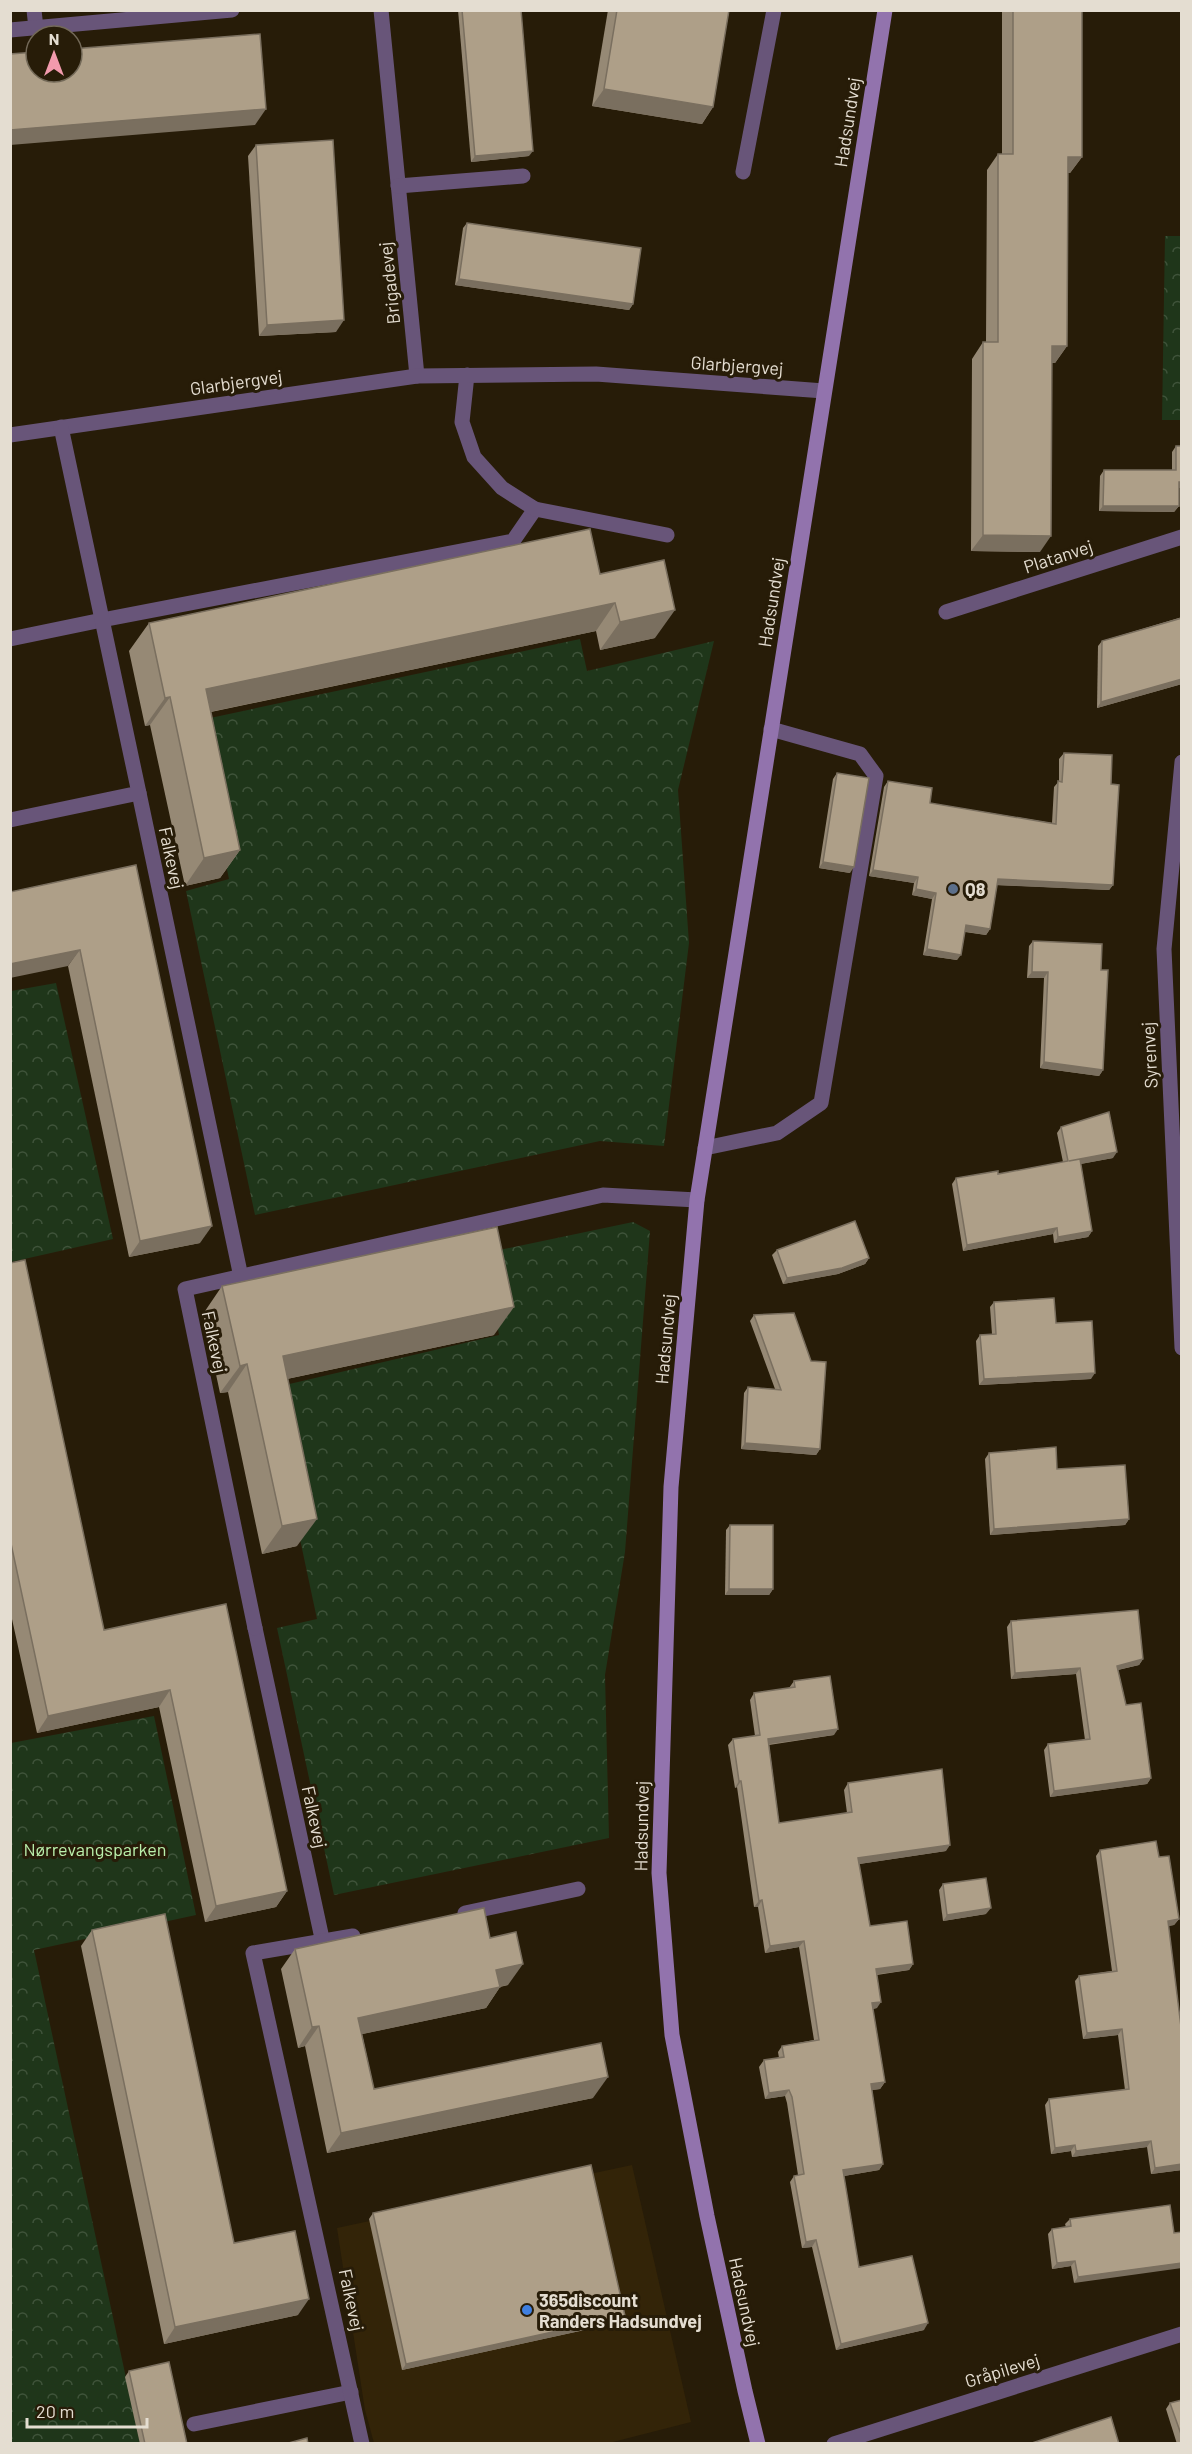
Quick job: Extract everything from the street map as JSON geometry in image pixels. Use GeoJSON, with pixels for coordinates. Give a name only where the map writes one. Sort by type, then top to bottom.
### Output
{"type":"FeatureCollection","features":[{"type":"Feature","properties":{"kind":"street"},"geometry":{"type":"LineString","coordinates":[[80,24],[232,10]]}},
{"type":"Feature","properties":{"kind":"street","name":"Brigadevej"},"geometry":{"type":"LineString","coordinates":[[381,10],[417,376]]}},
{"type":"Feature","properties":{"kind":"street"},"geometry":{"type":"LineString","coordinates":[[743,172],[774,10]]}},
{"type":"Feature","properties":{"kind":"street","name":"Hadsundvej"},"geometry":{"type":"LineString","coordinates":[[759,2444],[745,2391],[707,2217],[672,2035],[659,1874],[671,1487],[697,1200],[885,10]]}},
{"type":"Feature","properties":{"kind":"street"},"geometry":{"type":"LineString","coordinates":[[398,186],[523,176]]}},
{"type":"Feature","properties":{"kind":"street","name":"Glarbjergvej"},"geometry":{"type":"LineString","coordinates":[[10,435],[417,376],[596,374],[824,391]]}},
{"type":"Feature","properties":{"kind":"street"},"geometry":{"type":"LineString","coordinates":[[467,375],[462,422],[474,457],[502,488],[535,509],[667,536]]}},
{"type":"Feature","properties":{"kind":"street","name":"Falkevej"},"geometry":{"type":"LineString","coordinates":[[62,427],[241,1277],[184,1289],[323,1943]]}},
{"type":"Feature","properties":{"kind":"street"},"geometry":{"type":"LineString","coordinates":[[10,639],[513,541],[535,509]]}},
{"type":"Feature","properties":{"kind":"street","name":"Platanvej"},"geometry":{"type":"LineString","coordinates":[[946,612],[1182,537]]}},
{"type":"Feature","properties":{"kind":"street"},"geometry":{"type":"LineString","coordinates":[[705,1148],[777,1133],[821,1103],[859,886],[876,776],[861,754],[771,729]]}},
{"type":"Feature","properties":{"kind":"street","name":"Syrenvej"},"geometry":{"type":"LineString","coordinates":[[1182,762],[1164,949],[1182,1348]]}},
{"type":"Feature","properties":{"kind":"street"},"geometry":{"type":"LineString","coordinates":[[10,820],[139,793]]}},
{"type":"Feature","properties":{"kind":"street"},"geometry":{"type":"LineString","coordinates":[[241,1277],[603,1195],[697,1200]]}},
{"type":"Feature","properties":{"kind":"street"},"geometry":{"type":"LineString","coordinates":[[450,1916],[578,1890]]}},
{"type":"Feature","properties":{"kind":"street","name":"Falkevej"},"geometry":{"type":"LineString","coordinates":[[362,2444],[254,1953],[323,1943],[369,1933]]}},
{"type":"Feature","properties":{"kind":"street","name":"Gråpilevej"},"geometry":{"type":"LineString","coordinates":[[834,2444],[1182,2334]]}},
{"type":"Feature","properties":{"kind":"street"},"geometry":{"type":"LineString","coordinates":[[194,2424],[351,2392]]}},
{"type":"Feature","properties":{"kind":"shaded area"},"geometry":{"type":"Polygon","coordinates":[[[632,2165],[691,2422],[609,2443],[374,2443],[365,2410],[337,2228],[632,2165]]]}},
{"type":"Feature","properties":{"kind":"green space"},"geometry":{"type":"Polygon","coordinates":[[[1165,236],[1181,236],[1181,420],[1162,420],[1165,236]]]}},
{"type":"Feature","properties":{"kind":"green space"},"geometry":{"type":"Polygon","coordinates":[[[580,639],[587,671],[714,641],[678,790],[689,943],[664,1146],[600,1141],[255,1215],[186,891],[229,879],[196,721],[580,639]]]}},
{"type":"Feature","properties":{"kind":"green space"},"geometry":{"type":"Polygon","coordinates":[[[56,983],[113,1239],[11,1262],[11,991],[56,983]]]}},
{"type":"Feature","properties":{"kind":"green space"},"geometry":{"type":"Polygon","coordinates":[[[633,1222],[650,1231],[625,1552],[605,1675],[609,1838],[334,1895],[277,1628],[317,1619],[268,1389],[499,1335],[485,1253],[633,1222]]]}},
{"type":"Feature","properties":{"kind":"green space","name":"Nørrevangsparken"},"geometry":{"type":"Polygon","coordinates":[[[154,1716],[196,1915],[34,1950],[140,2443],[11,2444],[11,1743],[154,1716]]]}},
{"type":"Feature","properties":{"kind":"building"},"geometry":{"type":"Polygon","coordinates":[[[462,10],[521,10],[533,151],[475,156],[462,10]]]}},
{"type":"Feature","properties":{"kind":"building"},"geometry":{"type":"Polygon","coordinates":[[[617,10],[729,10],[713,107],[604,89],[617,10]]]}},
{"type":"Feature","properties":{"kind":"building"},"geometry":{"type":"Polygon","coordinates":[[[1013,10],[1082,10],[1082,157],[1068,157],[1067,346],[1052,346],[1051,536],[983,535],[983,342],[998,342],[998,154],[1013,154],[1013,10]]]}},
{"type":"Feature","properties":{"kind":"building"},"geometry":{"type":"Polygon","coordinates":[[[260,34],[266,109],[10,130],[10,54],[24,53],[24,84],[84,84],[84,48],[260,34]]]}},
{"type":"Feature","properties":{"kind":"building"},"geometry":{"type":"Polygon","coordinates":[[[333,140],[344,320],[267,325],[256,145],[333,140]]]}},
{"type":"Feature","properties":{"kind":"building"},"geometry":{"type":"Polygon","coordinates":[[[467,223],[641,248],[633,304],[459,279],[467,223]]]}},
{"type":"Feature","properties":{"kind":"building"},"geometry":{"type":"Polygon","coordinates":[[[1176,446],[1182,446],[1179,506],[1103,506],[1104,470],[1176,470],[1176,446]]]}},
{"type":"Feature","properties":{"kind":"building"},"geometry":{"type":"Polygon","coordinates":[[[590,529],[600,574],[664,560],[675,610],[620,622],[615,603],[206,689],[240,850],[204,858],[170,697],[165,698],[149,623],[590,529]]]}},
{"type":"Feature","properties":{"kind":"building"},"geometry":{"type":"Polygon","coordinates":[[[1182,618],[1182,679],[1101,702],[1102,641],[1182,618]]]}},
{"type":"Feature","properties":{"kind":"building"},"geometry":{"type":"Polygon","coordinates":[[[1064,753],[1112,755],[1111,784],[1119,785],[1113,885],[998,879],[990,929],[966,925],[961,955],[927,949],[936,893],[916,889],[918,877],[873,870],[888,781],[932,788],[930,803],[1056,824],[1058,781],[1062,782],[1064,753]]]}},
{"type":"Feature","properties":{"kind":"building"},"geometry":{"type":"Polygon","coordinates":[[[837,773],[869,778],[854,867],[823,862],[837,773]]]}},
{"type":"Feature","properties":{"kind":"building"},"geometry":{"type":"Polygon","coordinates":[[[136,865],[212,1226],[140,1241],[80,950],[10,964],[10,892],[136,865]]]}},
{"type":"Feature","properties":{"kind":"building"},"geometry":{"type":"Polygon","coordinates":[[[1033,941],[1102,944],[1101,970],[1108,970],[1103,1070],[1044,1062],[1048,972],[1032,972],[1033,941]]]}},
{"type":"Feature","properties":{"kind":"building"},"geometry":{"type":"Polygon","coordinates":[[[1109,1112],[1117,1152],[1069,1161],[1080,1159],[1092,1231],[1058,1237],[1057,1228],[967,1245],[956,1178],[998,1171],[998,1174],[1068,1161],[1061,1127],[1109,1112]]]}},
{"type":"Feature","properties":{"kind":"building"},"geometry":{"type":"Polygon","coordinates":[[[855,1221],[869,1258],[842,1268],[787,1278],[777,1250],[855,1221]]]}},
{"type":"Feature","properties":{"kind":"building"},"geometry":{"type":"Polygon","coordinates":[[[497,1227],[514,1307],[283,1356],[317,1519],[282,1526],[247,1364],[240,1366],[222,1286],[497,1227]]]}},
{"type":"Feature","properties":{"kind":"building"},"geometry":{"type":"Polygon","coordinates":[[[25,1260],[104,1630],[226,1604],[287,1891],[216,1906],[170,1690],[48,1716],[10,1539],[10,1263],[25,1260]]]}},
{"type":"Feature","properties":{"kind":"building"},"geometry":{"type":"Polygon","coordinates":[[[1054,1298],[1056,1323],[1092,1321],[1095,1373],[984,1379],[980,1335],[996,1334],[994,1302],[1054,1298]]]}},
{"type":"Feature","properties":{"kind":"building"},"geometry":{"type":"Polygon","coordinates":[[[794,1313],[811,1361],[826,1362],[820,1449],[745,1443],[748,1387],[781,1390],[754,1315],[794,1313]]]}},
{"type":"Feature","properties":{"kind":"building"},"geometry":{"type":"Polygon","coordinates":[[[1056,1447],[1057,1469],[1125,1465],[1129,1519],[994,1529],[989,1453],[1056,1447]]]}},
{"type":"Feature","properties":{"kind":"building"},"geometry":{"type":"Polygon","coordinates":[[[730,1525],[773,1525],[773,1589],[729,1589],[730,1525]]]}},
{"type":"Feature","properties":{"kind":"building"},"geometry":{"type":"Polygon","coordinates":[[[1138,1610],[1143,1659],[1117,1666],[1126,1705],[1141,1703],[1151,1778],[1054,1791],[1048,1744],[1090,1739],[1080,1668],[1015,1673],[1011,1621],[1138,1610]]]}},
{"type":"Feature","properties":{"kind":"building"},"geometry":{"type":"Polygon","coordinates":[[[830,1676],[838,1729],[768,1739],[779,1823],[852,1812],[848,1783],[942,1769],[950,1845],[858,1858],[870,1926],[907,1921],[913,1964],[876,1969],[881,2002],[872,2003],[885,2082],[871,2084],[883,2164],[843,2170],[859,2267],[912,2256],[928,2323],[841,2344],[816,2240],[806,2242],[794,2176],[804,2174],[792,2097],[789,2090],[769,2093],[764,2060],[784,2057],[782,2046],[819,2040],[804,1941],[770,1946],[762,1900],[759,1901],[733,1739],[760,1735],[754,1693],[795,1687],[794,1681],[830,1676]]]}},
{"type":"Feature","properties":{"kind":"building"},"geometry":{"type":"Polygon","coordinates":[[[1156,1841],[1159,1857],[1169,1856],[1179,1919],[1168,1921],[1182,2035],[1182,2164],[1155,2168],[1151,2141],[1076,2151],[1075,2145],[1055,2148],[1049,2099],[1129,2089],[1122,2029],[1087,2033],[1079,1976],[1117,1971],[1100,1850],[1156,1841]]]}},
{"type":"Feature","properties":{"kind":"building"},"geometry":{"type":"Polygon","coordinates":[[[986,1878],[991,1908],[947,1915],[943,1884],[986,1878]]]}},
{"type":"Feature","properties":{"kind":"building"},"geometry":{"type":"Polygon","coordinates":[[[484,1908],[490,1938],[516,1932],[523,1964],[496,1970],[500,1987],[358,2018],[374,2089],[601,2043],[608,2077],[341,2133],[319,2026],[312,2027],[295,1949],[484,1908]]]}},
{"type":"Feature","properties":{"kind":"building"},"geometry":{"type":"Polygon","coordinates":[[[165,1914],[234,2243],[295,2231],[309,2299],[175,2327],[92,1930],[165,1914]]]}},
{"type":"Feature","properties":{"kind":"building"},"geometry":{"type":"Polygon","coordinates":[[[591,2165],[625,2316],[406,2364],[373,2213],[591,2165]]]}},
{"type":"Feature","properties":{"kind":"building"},"geometry":{"type":"Polygon","coordinates":[[[1170,2205],[1174,2233],[1182,2232],[1182,2263],[1078,2277],[1075,2261],[1057,2263],[1052,2229],[1071,2226],[1070,2219],[1170,2205]]]}},
{"type":"Feature","properties":{"kind":"building"},"geometry":{"type":"Polygon","coordinates":[[[169,2362],[187,2444],[145,2444],[129,2371],[169,2362]]]}},
{"type":"Feature","properties":{"kind":"building"},"geometry":{"type":"Polygon","coordinates":[[[1182,2400],[1182,2437],[1170,2403],[1182,2400]]]}},
{"type":"Feature","properties":{"kind":"building"},"geometry":{"type":"Polygon","coordinates":[[[1111,2417],[1119,2444],[1029,2444],[1111,2417]]]}},
{"type":"Feature","properties":{"kind":"building"},"geometry":{"type":"Polygon","coordinates":[[[307,2438],[308,2444],[285,2444],[307,2438]]]}},
{"type":"Feature","properties":{"kind":"place","name":"Q8"},"geometry":{"type":"Point","coordinates":[953,889]}},
{"type":"Feature","properties":{"kind":"place","name":"365discount Randers Hadsundvej"},"geometry":{"type":"Point","coordinates":[527,2310]}}]}
